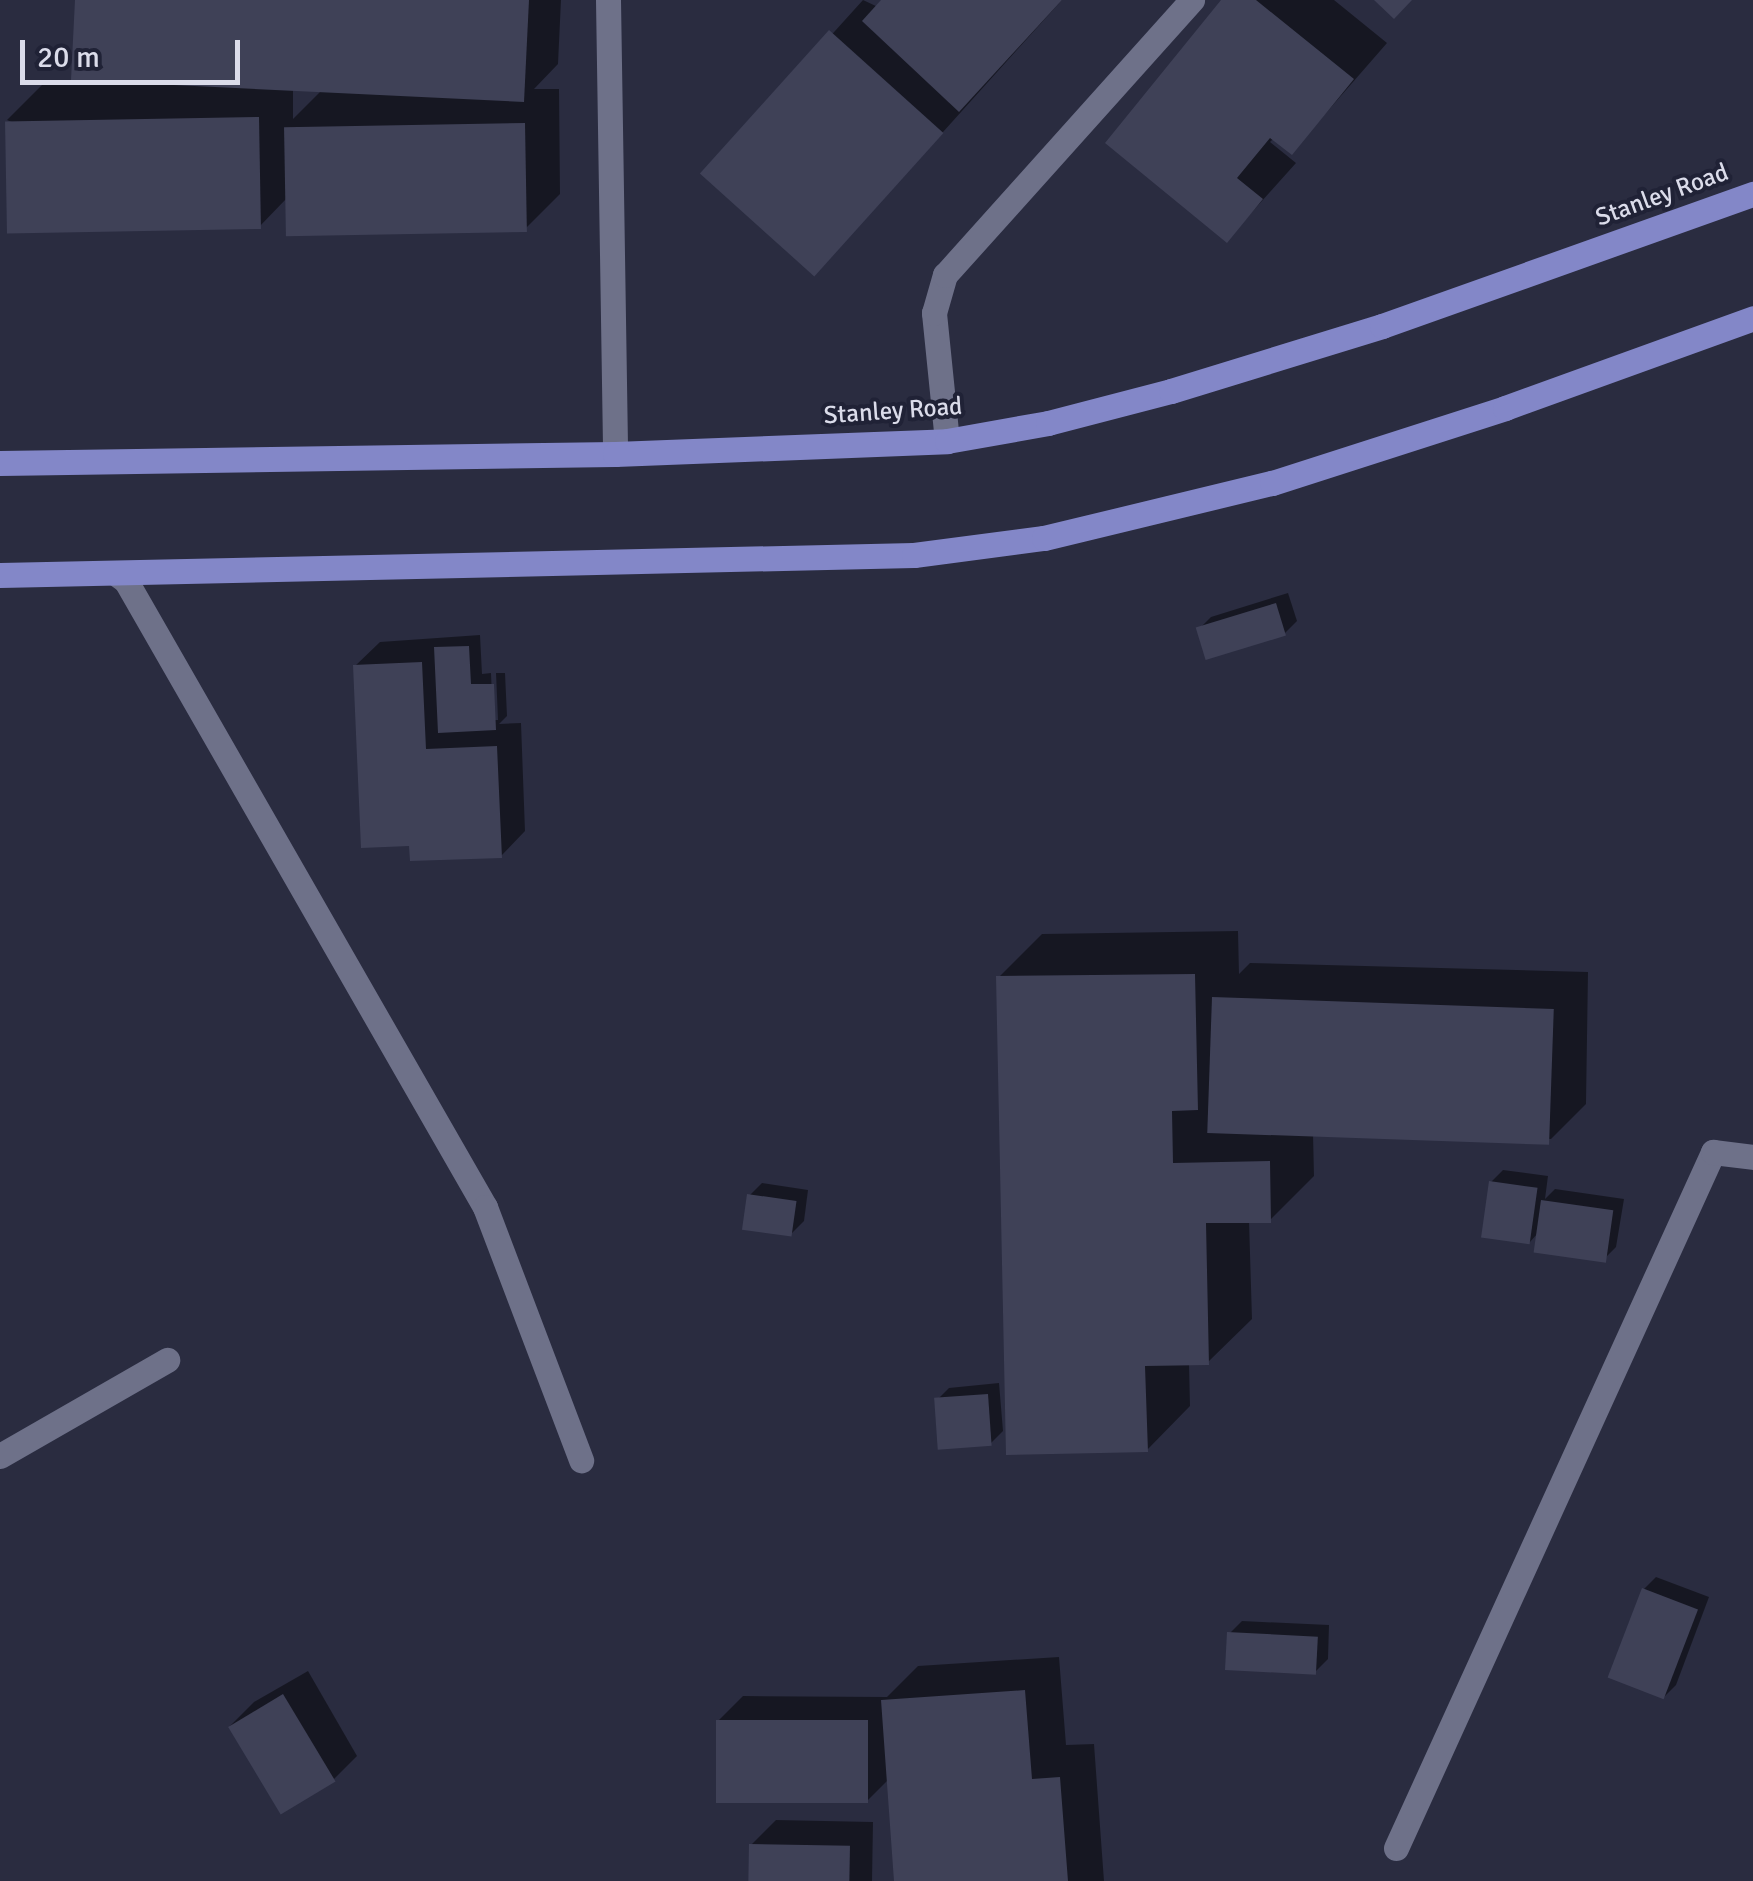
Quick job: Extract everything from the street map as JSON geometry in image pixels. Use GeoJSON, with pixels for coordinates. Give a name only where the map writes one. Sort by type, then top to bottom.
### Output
{"type":"FeatureCollection","features":[{"type":"Feature","properties":{"kind":"main road","name":"Stanley Road"},"geometry":{"type":"LineString","coordinates":[[0,463],[615,454],[947,441],[1048,423],[1189,386],[1382,326],[1753,194]]}},
{"type":"Feature","properties":{"kind":"main road"},"geometry":{"type":"LineString","coordinates":[[0,575],[914,555],[1044,538],[1272,484],[1505,408],[1753,318]]}},
{"type":"Feature","properties":{"kind":"street"},"geometry":{"type":"LineString","coordinates":[[608,0],[615,454]]}},
{"type":"Feature","properties":{"kind":"street"},"geometry":{"type":"LineString","coordinates":[[947,441],[934,313],[945,275],[1192,0]]}},
{"type":"Feature","properties":{"kind":"street"},"geometry":{"type":"LineString","coordinates":[[115,573],[126,581],[485,1207],[581,1460]]}},
{"type":"Feature","properties":{"kind":"street"},"geometry":{"type":"LineString","coordinates":[[1396,1848],[1712,1152],[1753,1157]]}},
{"type":"Feature","properties":{"kind":"street"},"geometry":{"type":"LineString","coordinates":[[0,1456],[166,1360]]}},
{"type":"Feature","properties":{"kind":"building"},"geometry":{"type":"Polygon","coordinates":[[[75,0],[529,0],[524,102],[71,80],[75,0]]]}},
{"type":"Feature","properties":{"kind":"building"},"geometry":{"type":"Polygon","coordinates":[[[881,0],[1062,0],[959,112],[862,21],[881,0]]]}},
{"type":"Feature","properties":{"kind":"building"},"geometry":{"type":"Polygon","coordinates":[[[1221,0],[1256,0],[1354,79],[1292,155],[1270,138],[1237,178],[1263,199],[1227,243],[1105,143],[1221,0]]]}},
{"type":"Feature","properties":{"kind":"building"},"geometry":{"type":"Polygon","coordinates":[[[1374,0],[1412,0],[1394,19],[1374,0]]]}},
{"type":"Feature","properties":{"kind":"building"},"geometry":{"type":"Polygon","coordinates":[[[829,30],[943,133],[814,276],[700,173],[829,30]]]}},
{"type":"Feature","properties":{"kind":"building"},"geometry":{"type":"Polygon","coordinates":[[[259,117],[261,229],[7,233],[5,121],[259,117]]]}},
{"type":"Feature","properties":{"kind":"building"},"geometry":{"type":"Polygon","coordinates":[[[525,123],[527,232],[286,236],[284,127],[525,123]]]}},
{"type":"Feature","properties":{"kind":"building"},"geometry":{"type":"Polygon","coordinates":[[[1276,603],[1286,636],[1206,660],[1196,628],[1276,603]]]}},
{"type":"Feature","properties":{"kind":"building"},"geometry":{"type":"Polygon","coordinates":[[[469,646],[471,684],[494,684],[496,730],[438,733],[434,647],[469,646]]]}},
{"type":"Feature","properties":{"kind":"building"},"geometry":{"type":"Polygon","coordinates":[[[422,662],[426,749],[497,746],[502,858],[410,861],[409,846],[361,848],[353,665],[422,662]]]}},
{"type":"Feature","properties":{"kind":"building"},"geometry":{"type":"Polygon","coordinates":[[[1195,974],[1198,1110],[1172,1111],[1173,1163],[1270,1161],[1271,1223],[1206,1223],[1209,1365],[1145,1366],[1148,1452],[1006,1455],[996,976],[1195,974]]]}},
{"type":"Feature","properties":{"kind":"building"},"geometry":{"type":"Polygon","coordinates":[[[1212,997],[1554,1009],[1549,1145],[1207,1133],[1212,997]]]}},
{"type":"Feature","properties":{"kind":"building"},"geometry":{"type":"Polygon","coordinates":[[[1489,1181],[1538,1188],[1530,1244],[1481,1237],[1489,1181]]]}},
{"type":"Feature","properties":{"kind":"building"},"geometry":{"type":"Polygon","coordinates":[[[747,1194],[797,1201],[792,1237],[742,1230],[747,1194]]]}},
{"type":"Feature","properties":{"kind":"building"},"geometry":{"type":"Polygon","coordinates":[[[1541,1200],[1613,1210],[1606,1263],[1534,1252],[1541,1200]]]}},
{"type":"Feature","properties":{"kind":"building"},"geometry":{"type":"Polygon","coordinates":[[[988,1394],[992,1446],[938,1450],[934,1398],[988,1394]]]}},
{"type":"Feature","properties":{"kind":"building"},"geometry":{"type":"Polygon","coordinates":[[[1642,1588],[1698,1610],[1664,1699],[1608,1678],[1642,1588]]]}},
{"type":"Feature","properties":{"kind":"building"},"geometry":{"type":"Polygon","coordinates":[[[1227,1632],[1318,1637],[1316,1675],[1225,1670],[1227,1632]]]}},
{"type":"Feature","properties":{"kind":"building"},"geometry":{"type":"Polygon","coordinates":[[[1025,1690],[1032,1779],[1060,1777],[1068,1881],[894,1881],[881,1700],[1025,1690]]]}},
{"type":"Feature","properties":{"kind":"building"},"geometry":{"type":"Polygon","coordinates":[[[283,1694],[336,1781],[281,1814],[228,1727],[283,1694]]]}},
{"type":"Feature","properties":{"kind":"building"},"geometry":{"type":"Polygon","coordinates":[[[716,1720],[868,1720],[868,1803],[716,1803],[716,1720]]]}},
{"type":"Feature","properties":{"kind":"building"},"geometry":{"type":"Polygon","coordinates":[[[749,1844],[850,1846],[849,1881],[748,1881],[749,1844]]]}}]}
